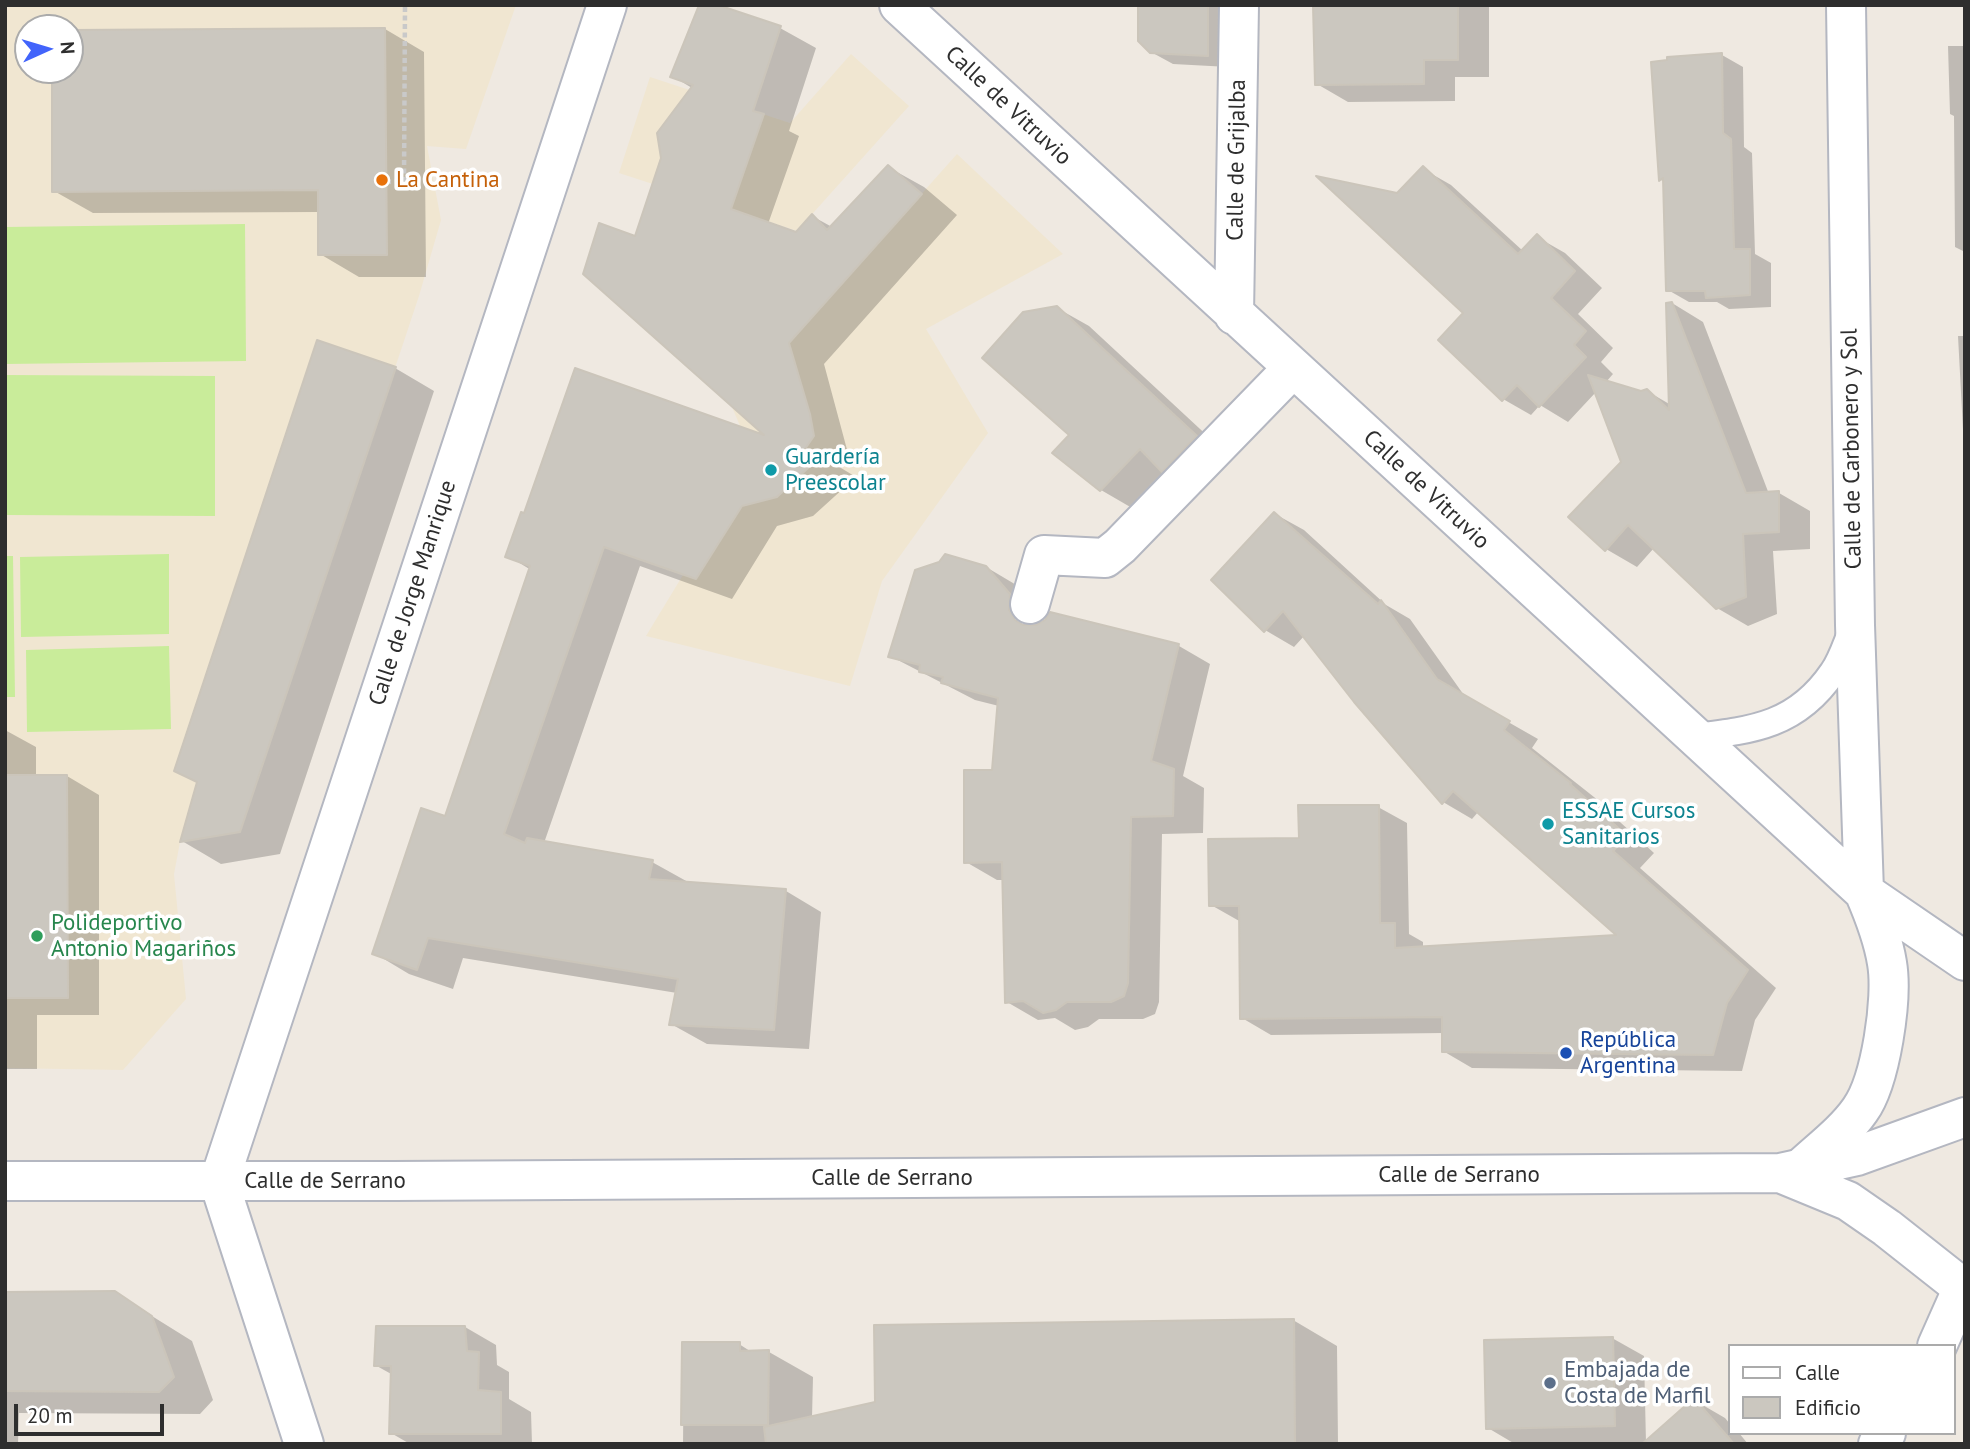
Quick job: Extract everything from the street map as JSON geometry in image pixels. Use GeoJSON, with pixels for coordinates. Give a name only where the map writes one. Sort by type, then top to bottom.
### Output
{"type":"FeatureCollection","features":[{"type":"Feature","properties":{"kind":"street","name":"Calle de Jorge Manrique"},"geometry":{"type":"LineString","coordinates":[[219,1182],[607,5]]}},
{"type":"Feature","properties":{"kind":"street","name":"Calle de Vitruvio"},"geometry":{"type":"LineString","coordinates":[[898,5],[1864,892],[1965,961]]}},
{"type":"Feature","properties":{"kind":"street","name":"Calle de Grijalba"},"geometry":{"type":"LineString","coordinates":[[1234,314],[1239,5]]}},
{"type":"Feature","properties":{"kind":"street","name":"Calle de Carbonero y Sol"},"geometry":{"type":"LineString","coordinates":[[1846,5],[1855,625],[1864,892]]}},
{"type":"Feature","properties":{"kind":"street"},"geometry":{"type":"LineString","coordinates":[[1030,604],[1044,555],[1105,558],[1120,546],[1293,368]]}},
{"type":"Feature","properties":{"kind":"street"},"geometry":{"type":"LineString","coordinates":[[1789,1171],[1861,1109],[1873,1085],[1882,1049],[1888,1001],[1888,966],[1880,930],[1864,892]]}},
{"type":"Feature","properties":{"kind":"street","name":"Calle de Serrano"},"geometry":{"type":"LineString","coordinates":[[5,1181],[219,1182],[1789,1171],[1857,1156],[1965,1117]]}},
{"type":"Feature","properties":{"kind":"street","name":"Calle de Serrano"},"geometry":{"type":"LineString","coordinates":[[1789,1171],[1848,1201],[1964,1287]]}},
{"type":"Feature","properties":{"kind":"street"},"geometry":{"type":"LineString","coordinates":[[219,1182],[304,1444]]}},
{"type":"Feature","properties":{"kind":"street"},"geometry":{"type":"LineString","coordinates":[[1938,1344],[1964,1287]]}},
{"type":"Feature","properties":{"kind":"lane"},"geometry":{"type":"LineString","coordinates":[[1695,737],[1749,730],[1784,719],[1808,700],[1834,672],[1855,625]]}},
{"type":"Feature","properties":{"kind":"path"},"geometry":{"type":"LineString","coordinates":[[386,182],[404,181],[405,5]]}},
{"type":"Feature","properties":{"kind":"shaded area"},"geometry":{"type":"Polygon","coordinates":[[[5,5],[516,5],[466,149],[427,146],[441,220],[419,296],[240,832],[180,842],[174,874],[186,999],[123,1070],[5,1068],[5,5]]]}},
{"type":"Feature","properties":{"kind":"shaded area"},"geometry":{"type":"Polygon","coordinates":[[[851,54],[909,106],[797,231],[619,173],[650,77],[790,123],[851,54]]]}},
{"type":"Feature","properties":{"kind":"shaded area"},"geometry":{"type":"Polygon","coordinates":[[[957,154],[1063,254],[926,329],[988,433],[882,581],[850,686],[646,636],[737,486],[743,433],[732,407],[957,154]]]}},
{"type":"Feature","properties":{"kind":"green space"},"geometry":{"type":"Polygon","coordinates":[[[245,224],[246,361],[5,364],[5,227],[245,224]]]}},
{"type":"Feature","properties":{"kind":"green space"},"geometry":{"type":"Polygon","coordinates":[[[5,375],[215,376],[215,516],[5,515],[5,375]]]}},
{"type":"Feature","properties":{"kind":"green space"},"geometry":{"type":"Polygon","coordinates":[[[169,554],[169,634],[21,637],[20,557],[169,554]]]}},
{"type":"Feature","properties":{"kind":"green space"},"geometry":{"type":"Polygon","coordinates":[[[5,556],[13,556],[15,697],[5,697],[5,556]]]}},
{"type":"Feature","properties":{"kind":"green space"},"geometry":{"type":"Polygon","coordinates":[[[169,646],[171,729],[27,732],[26,650],[169,646]]]}},
{"type":"Feature","properties":{"kind":"building"},"geometry":{"type":"Polygon","coordinates":[[[699,5],[718,5],[781,26],[753,111],[764,114],[731,209],[796,232],[812,214],[827,230],[888,165],[922,194],[789,343],[814,436],[805,449],[822,455],[777,497],[742,506],[696,579],[604,547],[504,834],[525,843],[527,838],[653,860],[649,879],[786,889],[774,1030],[669,1025],[678,979],[428,938],[417,970],[372,954],[421,808],[445,816],[530,566],[505,557],[521,512],[524,513],[575,368],[764,435],[583,274],[599,223],[635,236],[661,158],[657,133],[693,85],[670,77],[699,5]]]}},
{"type":"Feature","properties":{"kind":"building"},"geometry":{"type":"Polygon","coordinates":[[[1138,5],[1208,5],[1208,56],[1150,53],[1138,41],[1138,5]]]}},
{"type":"Feature","properties":{"kind":"building"},"geometry":{"type":"Polygon","coordinates":[[[1313,5],[1458,5],[1458,60],[1424,60],[1424,84],[1315,85],[1313,5]]]}},
{"type":"Feature","properties":{"kind":"building"},"geometry":{"type":"Polygon","coordinates":[[[385,28],[387,255],[318,255],[318,190],[52,192],[52,84],[84,84],[84,30],[385,28]]]}},
{"type":"Feature","properties":{"kind":"building"},"geometry":{"type":"Polygon","coordinates":[[[1722,53],[1723,133],[1731,139],[1734,249],[1750,249],[1750,295],[1706,298],[1705,291],[1666,291],[1663,178],[1659,181],[1651,62],[1667,60],[1667,57],[1722,53]]]}},
{"type":"Feature","properties":{"kind":"building"},"geometry":{"type":"Polygon","coordinates":[[[1423,166],[1518,254],[1537,234],[1575,271],[1551,298],[1586,331],[1574,345],[1586,357],[1539,407],[1517,385],[1502,401],[1438,340],[1463,313],[1316,176],[1397,193],[1423,166]]]}},
{"type":"Feature","properties":{"kind":"building"},"geometry":{"type":"Polygon","coordinates":[[[1672,302],[1746,493],[1779,491],[1779,532],[1743,534],[1746,597],[1716,609],[1628,525],[1605,551],[1568,517],[1621,462],[1588,375],[1641,391],[1647,389],[1669,410],[1666,303],[1672,302]]]}},
{"type":"Feature","properties":{"kind":"building"},"geometry":{"type":"Polygon","coordinates":[[[1057,306],[1197,436],[1162,472],[1140,449],[1100,491],[1052,453],[1069,435],[982,358],[1023,312],[1057,306]]]}},
{"type":"Feature","properties":{"kind":"building"},"geometry":{"type":"Polygon","coordinates":[[[317,340],[396,367],[240,832],[180,842],[197,782],[174,771],[317,340]]]}},
{"type":"Feature","properties":{"kind":"building"},"geometry":{"type":"Polygon","coordinates":[[[1274,512],[1378,604],[1381,600],[1437,679],[1510,721],[1504,730],[1571,783],[1627,836],[1613,851],[1748,970],[1727,1003],[1713,1055],[1442,1052],[1442,1017],[1240,1019],[1239,906],[1209,906],[1208,839],[1299,838],[1298,805],[1379,805],[1380,923],[1395,923],[1395,948],[1616,935],[1453,791],[1442,804],[1354,702],[1283,611],[1264,632],[1211,580],[1274,512]]]}},
{"type":"Feature","properties":{"kind":"building"},"geometry":{"type":"Polygon","coordinates":[[[945,554],[986,566],[1010,594],[1009,610],[1015,620],[1023,625],[1036,625],[1045,620],[1050,612],[1179,644],[1151,761],[1174,769],[1173,816],[1131,817],[1128,983],[1124,996],[1111,1002],[1067,1002],[1056,1010],[1043,1013],[1023,1001],[1005,1003],[1002,862],[964,863],[964,770],[992,770],[998,698],[941,683],[943,677],[919,672],[920,665],[888,657],[915,570],[939,562],[945,554]]]}},
{"type":"Feature","properties":{"kind":"building","name":"Polideportivo Antonio Magariños"},"geometry":{"type":"Polygon","coordinates":[[[5,775],[67,775],[68,998],[5,998],[5,775]]]}},
{"type":"Feature","properties":{"kind":"building"},"geometry":{"type":"Polygon","coordinates":[[[115,1291],[152,1316],[174,1377],[159,1392],[5,1391],[5,1292],[115,1291]]]}},
{"type":"Feature","properties":{"kind":"building"},"geometry":{"type":"Polygon","coordinates":[[[1294,1319],[1295,1444],[766,1444],[764,1427],[875,1402],[874,1325],[1294,1319]]]}},
{"type":"Feature","properties":{"kind":"building"},"geometry":{"type":"Polygon","coordinates":[[[376,1326],[465,1326],[467,1351],[479,1352],[478,1390],[501,1392],[501,1434],[389,1434],[391,1366],[374,1366],[376,1326]]]}},
{"type":"Feature","properties":{"kind":"building","name":"Embajada de Costa de Marfil"},"geometry":{"type":"Polygon","coordinates":[[[1613,1337],[1615,1426],[1486,1429],[1484,1340],[1613,1337]]]}},
{"type":"Feature","properties":{"kind":"building"},"geometry":{"type":"Polygon","coordinates":[[[682,1342],[740,1342],[740,1351],[769,1350],[768,1425],[681,1425],[682,1342]]]}},
{"type":"Feature","properties":{"kind":"building"},"geometry":{"type":"Polygon","coordinates":[[[1694,1398],[1734,1444],[1642,1444],[1694,1398]]]}},
{"type":"Feature","properties":{"kind":"place","name":"La Cantina"},"geometry":{"type":"Point","coordinates":[382,180]}},
{"type":"Feature","properties":{"kind":"place","name":"Guardería Preescolar"},"geometry":{"type":"Point","coordinates":[771,470]}},
{"type":"Feature","properties":{"kind":"place","name":"ESSAE Cursos Sanitarios"},"geometry":{"type":"Point","coordinates":[1548,824]}},
{"type":"Feature","properties":{"kind":"place","name":"Polideportivo Antonio Magariños"},"geometry":{"type":"Point","coordinates":[37,936]}},
{"type":"Feature","properties":{"kind":"place","name":"República Argentina"},"geometry":{"type":"Point","coordinates":[1566,1053]}},
{"type":"Feature","properties":{"kind":"place","name":"Embajada de Costa de Marfil"},"geometry":{"type":"Point","coordinates":[1550,1383]}}]}
